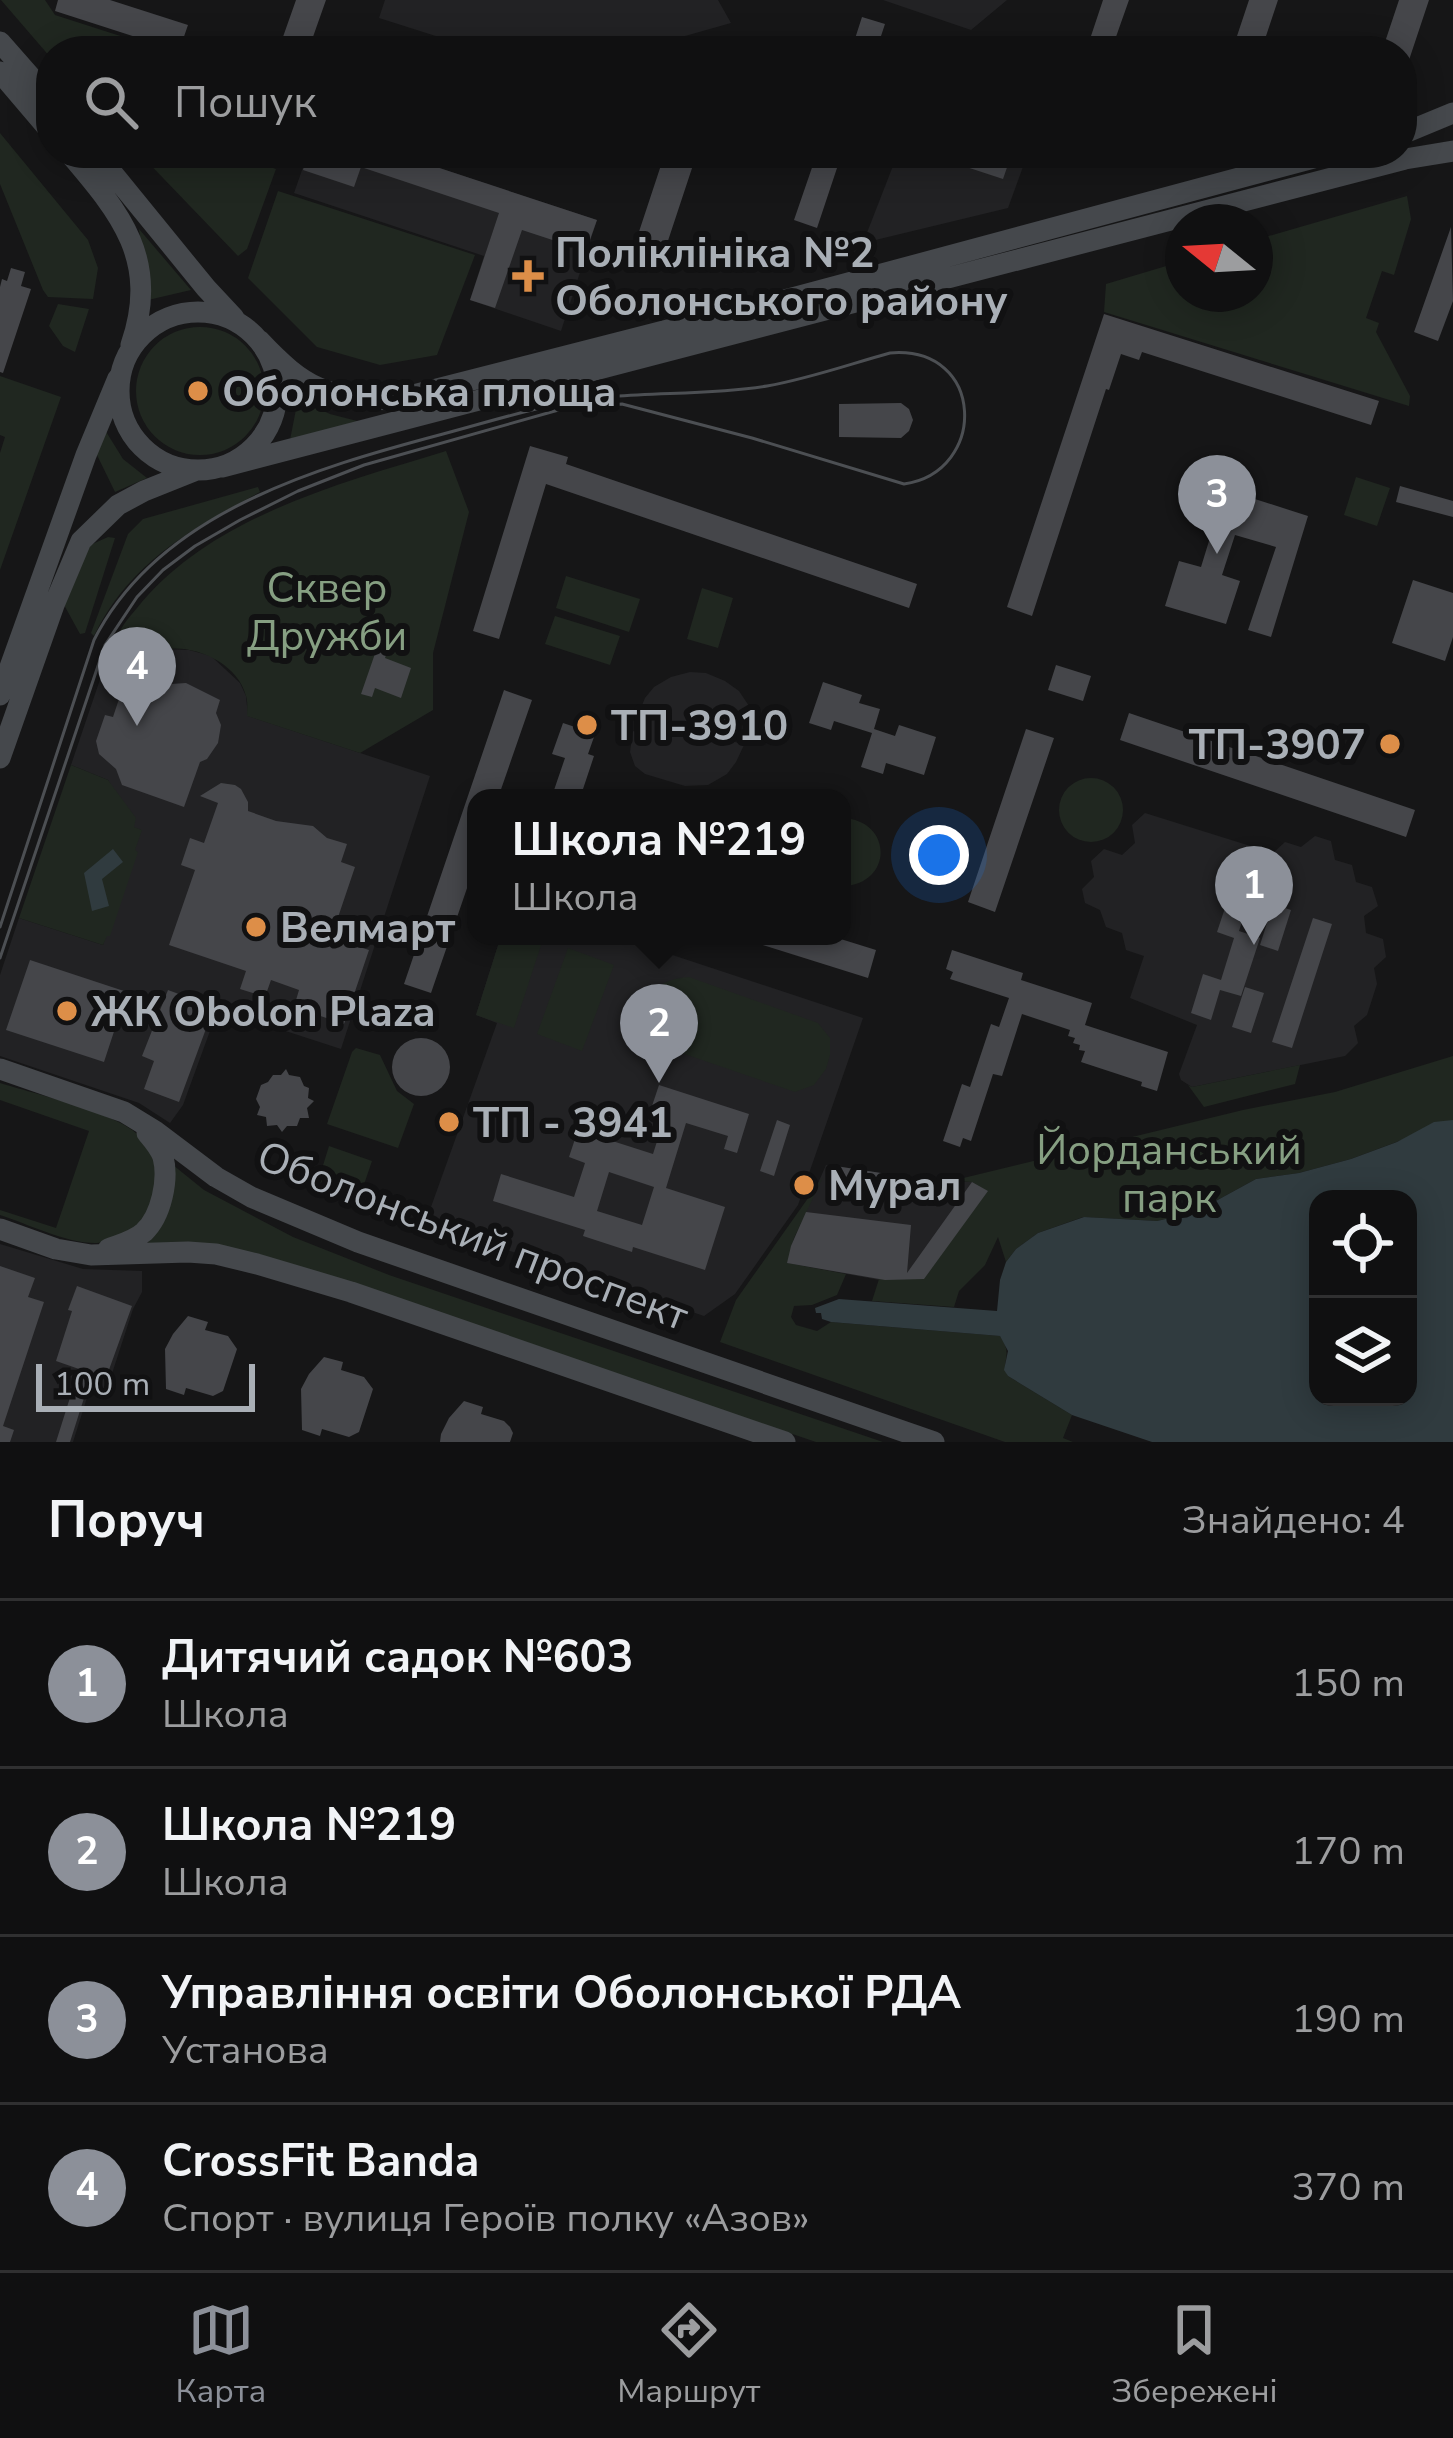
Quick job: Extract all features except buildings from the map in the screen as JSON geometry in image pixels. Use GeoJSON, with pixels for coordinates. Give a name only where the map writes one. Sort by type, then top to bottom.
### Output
{"type":"FeatureCollection","features":[{"type":"Feature","properties":{"kind":"main road"},"geometry":{"type":"LineString","coordinates":[[0,42],[36,83]]}},
{"type":"Feature","properties":{"kind":"main road"},"geometry":{"type":"LineString","coordinates":[[0,72],[36,114]]}},
{"type":"Feature","properties":{"kind":"main road"},"geometry":{"type":"LineString","coordinates":[[1417,129],[1453,113]]}},
{"type":"Feature","properties":{"kind":"main road"},"geometry":{"type":"LineString","coordinates":[[1417,157],[1453,151]]}},
{"type":"Feature","properties":{"kind":"main road"},"geometry":{"type":"LineString","coordinates":[[0,695],[139,322],[140,273],[134,244],[122,219],[81,168]]}},
{"type":"Feature","properties":{"kind":"main road"},"geometry":{"type":"LineString","coordinates":[[108,168],[206,288],[286,369],[327,393],[394,400],[1276,168]]}},
{"type":"Feature","properties":{"kind":"main road"},"geometry":{"type":"LineString","coordinates":[[0,758],[81,541],[118,506],[143,491],[194,471],[1370,168]]}},
{"type":"Feature","properties":{"kind":"main road"},"geometry":{"type":"LineString","coordinates":[[194,471],[149,454],[133,436],[122,414],[119,390],[125,361],[142,335],[163,320],[188,312],[214,313],[238,322]]}},
{"type":"Feature","properties":{"kind":"main road"},"geometry":{"type":"LineString","coordinates":[[222,467],[245,455],[263,437],[274,414],[278,388],[272,362],[259,340]]}},
{"type":"Feature","properties":{"kind":"main road","name":"Оболонський проспект"},"geometry":{"type":"LineString","coordinates":[[0,1069],[124,1112],[216,1178],[358,1242],[934,1442]]}},
{"type":"Feature","properties":{"kind":"main road"},"geometry":{"type":"LineString","coordinates":[[91,1255],[147,1230],[158,1211],[163,1156],[124,1112]]}},
{"type":"Feature","properties":{"kind":"main road","name":"Оболонський проспект"},"geometry":{"type":"LineString","coordinates":[[0,1229],[56,1249],[91,1255],[188,1252],[257,1264],[785,1442]]}},
{"type":"Feature","properties":{"kind":"shaded area"},"geometry":{"type":"Polygon","coordinates":[[[385,0],[718,0],[731,23],[685,36],[436,36],[379,18],[385,0]]]}},
{"type":"Feature","properties":{"kind":"shaded area"},"geometry":{"type":"Polygon","coordinates":[[[883,0],[1007,0],[971,30],[883,0]]]}},
{"type":"Feature","properties":{"kind":"shaded area"},"geometry":{"type":"Polygon","coordinates":[[[303,168],[439,168],[597,220],[561,331],[470,300],[484,256],[294,193],[303,168]]]}},
{"type":"Feature","properties":{"kind":"shaded area"},"geometry":{"type":"Polygon","coordinates":[[[892,168],[1023,168],[1008,208],[863,243],[892,168]]]}},
{"type":"Feature","properties":{"kind":"shaded area"},"geometry":{"type":"Polygon","coordinates":[[[163,649],[211,656],[240,683],[248,716],[430,776],[341,1049],[218,1009],[183,1105],[170,1123],[139,1103],[0,1056],[0,975],[19,918],[103,945],[141,830],[133,827],[108,780],[71,765],[109,653],[130,658],[163,649]]]}},
{"type":"Feature","properties":{"kind":"shaded area"},"geometry":{"type":"Polygon","coordinates":[[[690,672],[725,681],[749,706],[751,725],[733,722],[729,740],[744,745],[736,762],[708,785],[685,786],[645,774],[635,766],[630,752],[633,731],[641,733],[647,713],[640,710],[645,698],[671,677],[690,672]]]}},
{"type":"Feature","properties":{"kind":"shaded area"},"geometry":{"type":"Polygon","coordinates":[[[1145,813],[1273,853],[1285,842],[1301,847],[1315,836],[1331,841],[1335,860],[1352,865],[1356,882],[1372,887],[1378,906],[1364,916],[1366,933],[1383,939],[1386,957],[1374,968],[1377,984],[1367,1015],[1354,1026],[1358,1043],[1345,1056],[1192,1087],[1181,1080],[1197,1025],[1130,998],[1144,956],[1126,950],[1122,933],[1106,927],[1100,910],[1085,903],[1082,889],[1094,877],[1091,861],[1104,849],[1122,855],[1135,843],[1132,825],[1145,813]]]}},
{"type":"Feature","properties":{"kind":"shaded area"},"geometry":{"type":"Polygon","coordinates":[[[113,849],[123,862],[102,879],[109,906],[92,911],[84,873],[113,849]]]}},
{"type":"Feature","properties":{"kind":"shaded area"},"geometry":{"type":"Polygon","coordinates":[[[498,945],[642,945],[863,1018],[798,1205],[735,1294],[704,1316],[427,1223],[422,1232],[497,1023],[476,1015],[498,945]]]}},
{"type":"Feature","properties":{"kind":"shaded area"},"geometry":{"type":"Polygon","coordinates":[[[1453,1120],[1453,1442],[1152,1442],[1072,1415],[1008,1376],[1004,1370],[1008,1351],[1000,1336],[831,1322],[816,1313],[815,1308],[839,1299],[997,1311],[1006,1262],[1038,1233],[1084,1217],[1157,1221],[1183,1215],[1256,1179],[1299,1173],[1397,1142],[1434,1122],[1453,1120]]]}},
{"type":"Feature","properties":{"kind":"shaded area"},"geometry":{"type":"Polygon","coordinates":[[[826,1165],[940,1182],[972,1182],[988,1191],[924,1279],[885,1281],[787,1263],[826,1165]]]}},
{"type":"Feature","properties":{"kind":"shaded area"},"geometry":{"type":"Polygon","coordinates":[[[0,1244],[83,1269],[142,1271],[142,1292],[107,1389],[91,1385],[73,1442],[0,1442],[0,1244]]]}},
{"type":"Feature","properties":{"kind":"green space"},"geometry":{"type":"Polygon","coordinates":[[[1,0],[45,0],[55,15],[120,36],[36,36],[36,41],[1,0]]]}},
{"type":"Feature","properties":{"kind":"green space"},"geometry":{"type":"Polygon","coordinates":[[[0,133],[88,240],[98,268],[93,299],[48,297],[43,290],[0,184],[0,133]]]}},
{"type":"Feature","properties":{"kind":"green space"},"geometry":{"type":"Polygon","coordinates":[[[153,168],[276,169],[247,249],[238,256],[153,168]]]}},
{"type":"Feature","properties":{"kind":"green space"},"geometry":{"type":"Polygon","coordinates":[[[278,191],[475,255],[437,355],[380,365],[317,347],[248,278],[278,191]]]}},
{"type":"Feature","properties":{"kind":"green space"},"geometry":{"type":"Polygon","coordinates":[[[1407,196],[1411,219],[1394,275],[1382,271],[1366,318],[1379,323],[1376,332],[1410,396],[1409,406],[1104,312],[1106,284],[1165,266],[1165,312],[1273,312],[1273,235],[1407,196]]]}},
{"type":"Feature","properties":{"kind":"green space"},"geometry":{"type":"Polygon","coordinates":[[[139,229],[191,290],[148,300],[139,229]]]}},
{"type":"Feature","properties":{"kind":"green space"},"geometry":{"type":"Polygon","coordinates":[[[58,304],[89,309],[75,352],[63,346],[49,326],[58,304]]]}},
{"type":"Feature","properties":{"kind":"green space"},"geometry":{"type":"Polygon","coordinates":[[[200,327],[224,332],[245,346],[259,367],[264,391],[259,415],[245,436],[224,450],[200,455],[176,450],[155,436],[141,415],[136,391],[141,367],[155,346],[176,332],[200,327]]]}},
{"type":"Feature","properties":{"kind":"green space"},"geometry":{"type":"Polygon","coordinates":[[[0,376],[61,397],[0,570],[0,453],[5,437],[0,435],[0,376]]]}},
{"type":"Feature","properties":{"kind":"green space"},"geometry":{"type":"Polygon","coordinates":[[[298,399],[330,414],[361,422],[290,440],[298,399]]]}},
{"type":"Feature","properties":{"kind":"green space"},"geometry":{"type":"Polygon","coordinates":[[[105,430],[123,459],[147,478],[115,492],[96,453],[105,430]]]}},
{"type":"Feature","properties":{"kind":"green space","name":"Сквер Дружби"},"geometry":{"type":"Polygon","coordinates":[[[446,451],[469,512],[433,653],[433,710],[360,753],[247,716],[242,685],[225,666],[203,654],[179,649],[140,657],[120,655],[118,636],[128,618],[167,576],[201,550],[238,527],[320,491],[446,451]]]}},
{"type":"Feature","properties":{"kind":"green space"},"geometry":{"type":"Polygon","coordinates":[[[1356,477],[1390,488],[1377,526],[1344,515],[1356,477]]]}},
{"type":"Feature","properties":{"kind":"green space"},"geometry":{"type":"Polygon","coordinates":[[[258,487],[260,492],[164,550],[125,588],[94,636],[91,633],[128,534],[143,519],[258,487]]]}},
{"type":"Feature","properties":{"kind":"green space"},"geometry":{"type":"Polygon","coordinates":[[[115,538],[85,633],[80,634],[63,603],[88,546],[115,538]]]}},
{"type":"Feature","properties":{"kind":"green space"},"geometry":{"type":"Polygon","coordinates":[[[566,576],[640,599],[629,632],[556,608],[566,576]]]}},
{"type":"Feature","properties":{"kind":"green space"},"geometry":{"type":"Polygon","coordinates":[[[702,588],[733,598],[718,648],[687,639],[702,588]]]}},
{"type":"Feature","properties":{"kind":"green space"},"geometry":{"type":"Polygon","coordinates":[[[555,616],[620,636],[610,665],[545,644],[555,616]]]}},
{"type":"Feature","properties":{"kind":"green space"},"geometry":{"type":"Polygon","coordinates":[[[71,765],[108,780],[136,818],[134,827],[142,830],[110,936],[103,945],[19,918],[71,765]]]}},
{"type":"Feature","properties":{"kind":"green space"},"geometry":{"type":"Polygon","coordinates":[[[1091,778],[1114,787],[1123,810],[1114,833],[1091,842],[1068,833],[1059,810],[1068,787],[1091,778]]]}},
{"type":"Feature","properties":{"kind":"green space"},"geometry":{"type":"Polygon","coordinates":[[[851,820],[871,829],[881,852],[871,875],[851,884],[851,820]]]}},
{"type":"Feature","properties":{"kind":"green space"},"geometry":{"type":"Polygon","coordinates":[[[498,945],[541,945],[514,1028],[476,1015],[498,945]]]}},
{"type":"Feature","properties":{"kind":"green space"},"geometry":{"type":"Polygon","coordinates":[[[568,948],[614,965],[582,1051],[537,1034],[568,948]]]}},
{"type":"Feature","properties":{"kind":"green space"},"geometry":{"type":"Polygon","coordinates":[[[689,977],[818,1023],[830,1038],[830,1055],[814,1085],[795,1092],[664,1047],[647,1023],[647,1001],[661,985],[689,977]]]}},
{"type":"Feature","properties":{"kind":"green space"},"geometry":{"type":"Polygon","coordinates":[[[356,1048],[380,1055],[397,1091],[414,1104],[398,1148],[327,1124],[356,1048]]]}},
{"type":"Feature","properties":{"kind":"green space","name":"Йорданський парк"},"geometry":{"type":"Polygon","coordinates":[[[1453,1056],[1453,1121],[1351,1159],[1256,1179],[1183,1215],[1157,1221],[1083,1217],[1038,1233],[1006,1262],[998,1237],[985,1265],[959,1291],[954,1307],[872,1301],[879,1279],[924,1278],[987,1191],[972,1182],[951,1181],[1335,1092],[1453,1056]]]}},
{"type":"Feature","properties":{"kind":"green space"},"geometry":{"type":"Polygon","coordinates":[[[1300,1065],[1295,1084],[1204,1107],[1188,1085],[1192,1087],[1300,1065]]]}},
{"type":"Feature","properties":{"kind":"green space"},"geometry":{"type":"Polygon","coordinates":[[[0,1083],[93,1111],[137,1134],[149,1149],[156,1184],[144,1217],[132,1230],[116,1239],[86,1242],[0,1215],[0,1210],[56,1228],[89,1131],[0,1100],[0,1083]]]}},
{"type":"Feature","properties":{"kind":"green space"},"geometry":{"type":"Polygon","coordinates":[[[329,1146],[372,1161],[358,1202],[316,1188],[329,1146]]]}},
{"type":"Feature","properties":{"kind":"green space"},"geometry":{"type":"Polygon","coordinates":[[[173,1165],[204,1190],[293,1237],[389,1275],[883,1442],[816,1442],[379,1295],[144,1247],[168,1209],[173,1165]]]}},
{"type":"Feature","properties":{"kind":"green space"},"geometry":{"type":"Polygon","coordinates":[[[823,1177],[794,1238],[788,1263],[846,1274],[837,1295],[794,1306],[791,1317],[796,1325],[817,1331],[831,1322],[1000,1336],[1008,1376],[1072,1415],[1063,1438],[1073,1442],[1005,1442],[720,1342],[736,1300],[823,1177]]]}},
{"type":"Feature","properties":{"kind":"tram line"},"geometry":{"type":"LineString","coordinates":[[0,927],[94,640],[122,596],[158,559],[244,502],[394,447],[584,400],[767,386],[890,353],[922,356],[944,368],[959,388],[965,411],[962,435],[951,457],[931,475],[904,484],[622,404],[562,409],[364,465],[298,491],[195,546],[137,597],[105,645],[0,958]]}},
{"type":"Feature","properties":{"kind":"place","name":"Поліклініка №2 Оболонського району"},"geometry":{"type":"Point","coordinates":[528,276]}},
{"type":"Feature","properties":{"kind":"place","name":"Оболонська площа"},"geometry":{"type":"Point","coordinates":[198,391]}},
{"type":"Feature","properties":{"kind":"place","name":"Управління освіти Оболонської РДА"},"geometry":{"type":"Point","coordinates":[1217,554]}},
{"type":"Feature","properties":{"kind":"place","name":"ТП-3910"},"geometry":{"type":"Point","coordinates":[587,725]}},
{"type":"Feature","properties":{"kind":"place","name":"CrossFit Banda"},"geometry":{"type":"Point","coordinates":[137,726]}},
{"type":"Feature","properties":{"kind":"place","name":"ТП-3907"},"geometry":{"type":"Point","coordinates":[1390,744]}},
{"type":"Feature","properties":{"kind":"place","name":"Велмарт"},"geometry":{"type":"Point","coordinates":[256,927]}},
{"type":"Feature","properties":{"kind":"place","name":"Дитячий садок №603"},"geometry":{"type":"Point","coordinates":[1254,945]}},
{"type":"Feature","properties":{"kind":"place","name":"ЖК Obolon Plaza"},"geometry":{"type":"Point","coordinates":[67,1011]}},
{"type":"Feature","properties":{"kind":"place","name":"Школа №219"},"geometry":{"type":"Point","coordinates":[659,1083]}},
{"type":"Feature","properties":{"kind":"place","name":"ТП - 3941"},"geometry":{"type":"Point","coordinates":[449,1122]}},
{"type":"Feature","properties":{"kind":"place","name":"Мурал"},"geometry":{"type":"Point","coordinates":[804,1185]}}]}
